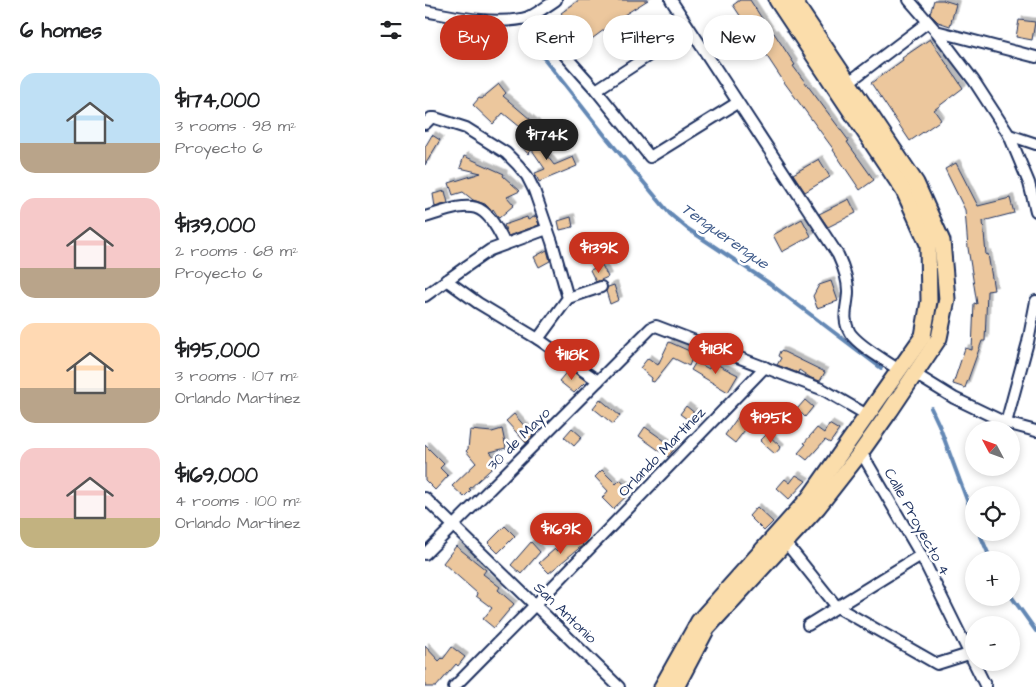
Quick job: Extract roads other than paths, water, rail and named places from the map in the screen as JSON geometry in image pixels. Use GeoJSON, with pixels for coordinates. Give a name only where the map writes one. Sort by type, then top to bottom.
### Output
{"type":"FeatureCollection","features":[{"type":"Feature","properties":{"kind":"main road"},"geometry":{"type":"LineString","coordinates":[[676,687],[707,628],[818,507],[861,452],[939,338],[947,299],[942,241],[916,183],[777,0]]}},
{"type":"Feature","properties":{"kind":"main road"},"geometry":{"type":"LineString","coordinates":[[662,687],[699,621],[809,498],[923,336],[929,301],[928,244],[904,191],[793,0]]}},
{"type":"Feature","properties":{"kind":"street"},"geometry":{"type":"LineString","coordinates":[[533,15],[556,0]]}},
{"type":"Feature","properties":{"kind":"street"},"geometry":{"type":"LineString","coordinates":[[671,0],[680,15]]}},
{"type":"Feature","properties":{"kind":"street"},"geometry":{"type":"LineString","coordinates":[[909,0],[919,5],[928,22],[974,81],[1009,136],[1029,183],[1036,211]]}},
{"type":"Feature","properties":{"kind":"street"},"geometry":{"type":"LineString","coordinates":[[425,11],[499,21],[518,18]]}},
{"type":"Feature","properties":{"kind":"street"},"geometry":{"type":"LineString","coordinates":[[843,86],[928,22]]}},
{"type":"Feature","properties":{"kind":"street"},"geometry":{"type":"LineString","coordinates":[[936,31],[1036,57]]}},
{"type":"Feature","properties":{"kind":"street"},"geometry":{"type":"LineString","coordinates":[[693,35],[838,255],[847,282],[848,292],[845,309],[846,322],[850,332],[860,343],[899,370]]}},
{"type":"Feature","properties":{"kind":"street"},"geometry":{"type":"LineString","coordinates":[[570,60],[650,157],[737,103]]}},
{"type":"Feature","properties":{"kind":"street"},"geometry":{"type":"LineString","coordinates":[[596,90],[642,60]]}},
{"type":"Feature","properties":{"kind":"street"},"geometry":{"type":"LineString","coordinates":[[425,124],[431,118],[435,118],[466,128],[506,153],[518,165],[527,176],[534,190],[553,242],[568,298]]}},
{"type":"Feature","properties":{"kind":"street"},"geometry":{"type":"LineString","coordinates":[[1009,136],[1036,144]]}},
{"type":"Feature","properties":{"kind":"street"},"geometry":{"type":"LineString","coordinates":[[425,217],[463,206],[477,207],[484,211],[491,219],[505,244]]}},
{"type":"Feature","properties":{"kind":"street"},"geometry":{"type":"LineString","coordinates":[[425,296],[490,250],[547,229]]}},
{"type":"Feature","properties":{"kind":"street"},"geometry":{"type":"LineString","coordinates":[[446,280],[478,303],[538,339],[598,381]]}},
{"type":"Feature","properties":{"kind":"street"},"geometry":{"type":"LineString","coordinates":[[538,339],[568,298],[601,286]]}},
{"type":"Feature","properties":{"kind":"street"},"geometry":{"type":"LineString","coordinates":[[1007,421],[1032,343],[1036,301]]}},
{"type":"Feature","properties":{"kind":"street","name":"30 de Mayo"},"geometry":{"type":"LineString","coordinates":[[425,554],[651,328],[656,326],[765,367]]}},
{"type":"Feature","properties":{"kind":"street"},"geometry":{"type":"LineString","coordinates":[[765,367],[824,390],[867,415]]}},
{"type":"Feature","properties":{"kind":"street","name":"Orlando Martínez"},"geometry":{"type":"LineString","coordinates":[[454,687],[765,367]]}},
{"type":"Feature","properties":{"kind":"street"},"geometry":{"type":"LineString","coordinates":[[915,374],[955,398],[1002,421]]}},
{"type":"Feature","properties":{"kind":"street"},"geometry":{"type":"LineString","coordinates":[[1020,427],[1036,431]]}},
{"type":"Feature","properties":{"kind":"street","name":"Calle Proyecto 4"},"geometry":{"type":"LineString","coordinates":[[861,452],[921,555],[965,646]]}},
{"type":"Feature","properties":{"kind":"street","name":"San Antonio"},"geometry":{"type":"LineString","coordinates":[[425,498],[619,687]]}},
{"type":"Feature","properties":{"kind":"street"},"geometry":{"type":"LineString","coordinates":[[786,543],[837,607],[937,664],[965,655]]}},
{"type":"Feature","properties":{"kind":"street"},"geometry":{"type":"LineString","coordinates":[[808,625],[921,555]]}},
{"type":"Feature","properties":{"kind":"street","name":"Calle Proyecto 4"},"geometry":{"type":"LineString","coordinates":[[978,671],[986,687]]}},
{"type":"Feature","properties":{"kind":"waterway","name":"Tenguerengue"},"geometry":{"type":"LineString","coordinates":[[546,60],[670,214],[688,229],[769,283],[881,368]]}},
{"type":"Feature","properties":{"kind":"waterway","name":"Tenguerengue"},"geometry":{"type":"LineString","coordinates":[[931,408],[965,495]]}},
{"type":"Feature","properties":{"kind":"waterway","name":"Tenguerengue"},"geometry":{"type":"LineString","coordinates":[[983,541],[987,551]]}},
{"type":"Feature","properties":{"kind":"waterway","name":"Tenguerengue"},"geometry":{"type":"LineString","coordinates":[[1018,606],[1036,631]]}}]}
